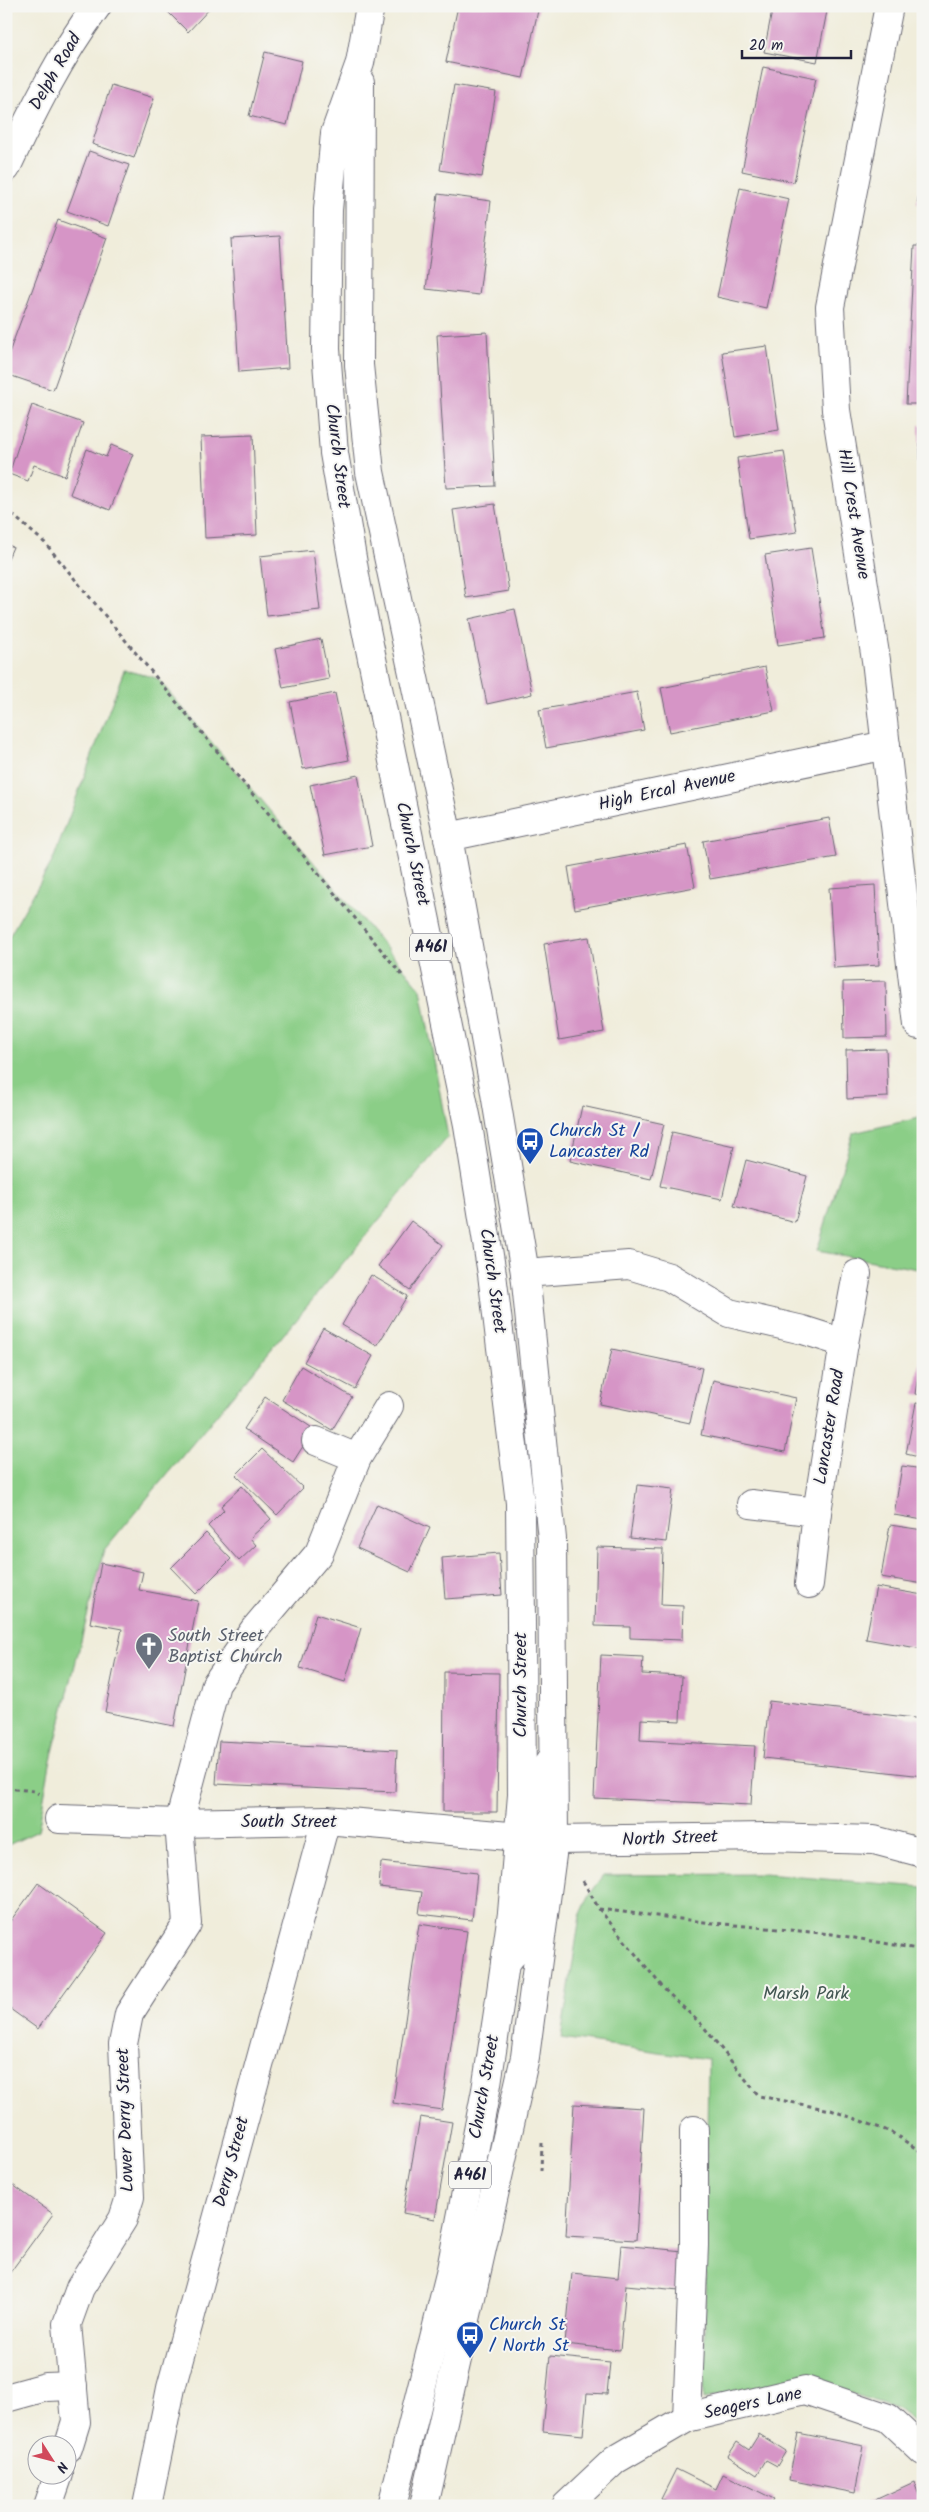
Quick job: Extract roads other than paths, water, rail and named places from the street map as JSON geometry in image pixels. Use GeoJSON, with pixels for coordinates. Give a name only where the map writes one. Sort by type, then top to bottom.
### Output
{"type":"FeatureCollection","features":[{"type":"Feature","properties":{"kind":"street","name":"Delph Road"},"geometry":{"type":"LineString","coordinates":[[6,168],[35,106],[81,28],[98,6]]}},
{"type":"Feature","properties":{"kind":"street","name":"Church Street"},"geometry":{"type":"LineString","coordinates":[[370,6],[360,63],[335,133],[328,210],[326,349],[334,453],[358,590],[468,1126],[492,1274],[520,1503],[522,1795],[505,1963],[486,2090],[450,2274],[392,2506]]}},
{"type":"Feature","properties":{"kind":"street","name":"Hill Crest Avenue"},"geometry":{"type":"LineString","coordinates":[[889,6],[830,307],[836,410],[876,660],[918,1026]]}},
{"type":"Feature","properties":{"kind":"street","name":"Church Street"},"geometry":{"type":"LineString","coordinates":[[360,63],[359,365],[370,472],[448,837],[494,1088],[525,1273],[552,1539],[554,1840],[525,2057],[424,2506]]}},
{"type":"Feature","properties":{"kind":"street","name":"High Ercal Avenue"},"geometry":{"type":"LineString","coordinates":[[448,837],[886,745]]}},
{"type":"Feature","properties":{"kind":"street"},"geometry":{"type":"LineString","coordinates":[[525,1273],[629,1265],[669,1277],[729,1313],[803,1330],[844,1343]]}},
{"type":"Feature","properties":{"kind":"street","name":"Lancaster Road"},"geometry":{"type":"LineString","coordinates":[[809,1584],[817,1512],[857,1274]]}},
{"type":"Feature","properties":{"kind":"street"},"geometry":{"type":"LineString","coordinates":[[178,1823],[216,1684],[254,1630],[319,1553],[357,1458],[389,1406]]}},
{"type":"Feature","properties":{"kind":"street"},"geometry":{"type":"LineString","coordinates":[[316,1441],[357,1458]]}},
{"type":"Feature","properties":{"kind":"street"},"geometry":{"type":"LineString","coordinates":[[751,1504],[817,1512]]}},
{"type":"Feature","properties":{"kind":"street"},"geometry":{"type":"LineString","coordinates":[[519,1838],[536,1821],[538,1779],[553,1756]]}},
{"type":"Feature","properties":{"kind":"street","name":"South Street"},"geometry":{"type":"LineString","coordinates":[[59,1818],[178,1823],[326,1820],[554,1840]]}},
{"type":"Feature","properties":{"kind":"street","name":"Derry Street"},"geometry":{"type":"LineString","coordinates":[[147,2506],[171,2388],[326,1820]]}},
{"type":"Feature","properties":{"kind":"street","name":"Lower Derry Street"},"geometry":{"type":"LineString","coordinates":[[72,2434],[76,2422],[67,2324],[80,2288],[123,2219],[130,2197],[123,2044],[129,2014],[187,1924],[178,1823]]}},
{"type":"Feature","properties":{"kind":"street","name":"North Street"},"geometry":{"type":"LineString","coordinates":[[554,1840],[767,1837],[874,1840],[923,1853]]}},
{"type":"Feature","properties":{"kind":"street"},"geometry":{"type":"LineString","coordinates":[[505,1963],[526,1939],[537,1858],[554,1840]]}},
{"type":"Feature","properties":{"kind":"street"},"geometry":{"type":"LineString","coordinates":[[687,2418],[694,2245],[694,2130]]}},
{"type":"Feature","properties":{"kind":"street"},"geometry":{"type":"LineString","coordinates":[[6,2398],[46,2387],[72,2386]]}},
{"type":"Feature","properties":{"kind":"street","name":"Seagers Lane"},"geometry":{"type":"LineString","coordinates":[[566,2506],[615,2460],[687,2418],[805,2390],[888,2418],[923,2451]]}},
{"type":"Feature","properties":{"kind":"street"},"geometry":{"type":"LineString","coordinates":[[48,2506],[56,2484]]}},
{"type":"Feature","properties":{"kind":"place","name":"Church St / Lancaster Rd"},"geometry":{"type":"Point","coordinates":[530,1165]}},
{"type":"Feature","properties":{"kind":"place","name":"South Street Baptist Church"},"geometry":{"type":"Point","coordinates":[149,1670]}},
{"type":"Feature","properties":{"kind":"place","name":"Church St / North St"},"geometry":{"type":"Point","coordinates":[470,2359]}},
{"type":"Feature","properties":{"kind":"park label","name":"Marsh Park"},"geometry":{"type":"Point","coordinates":[806,1994]}}]}
